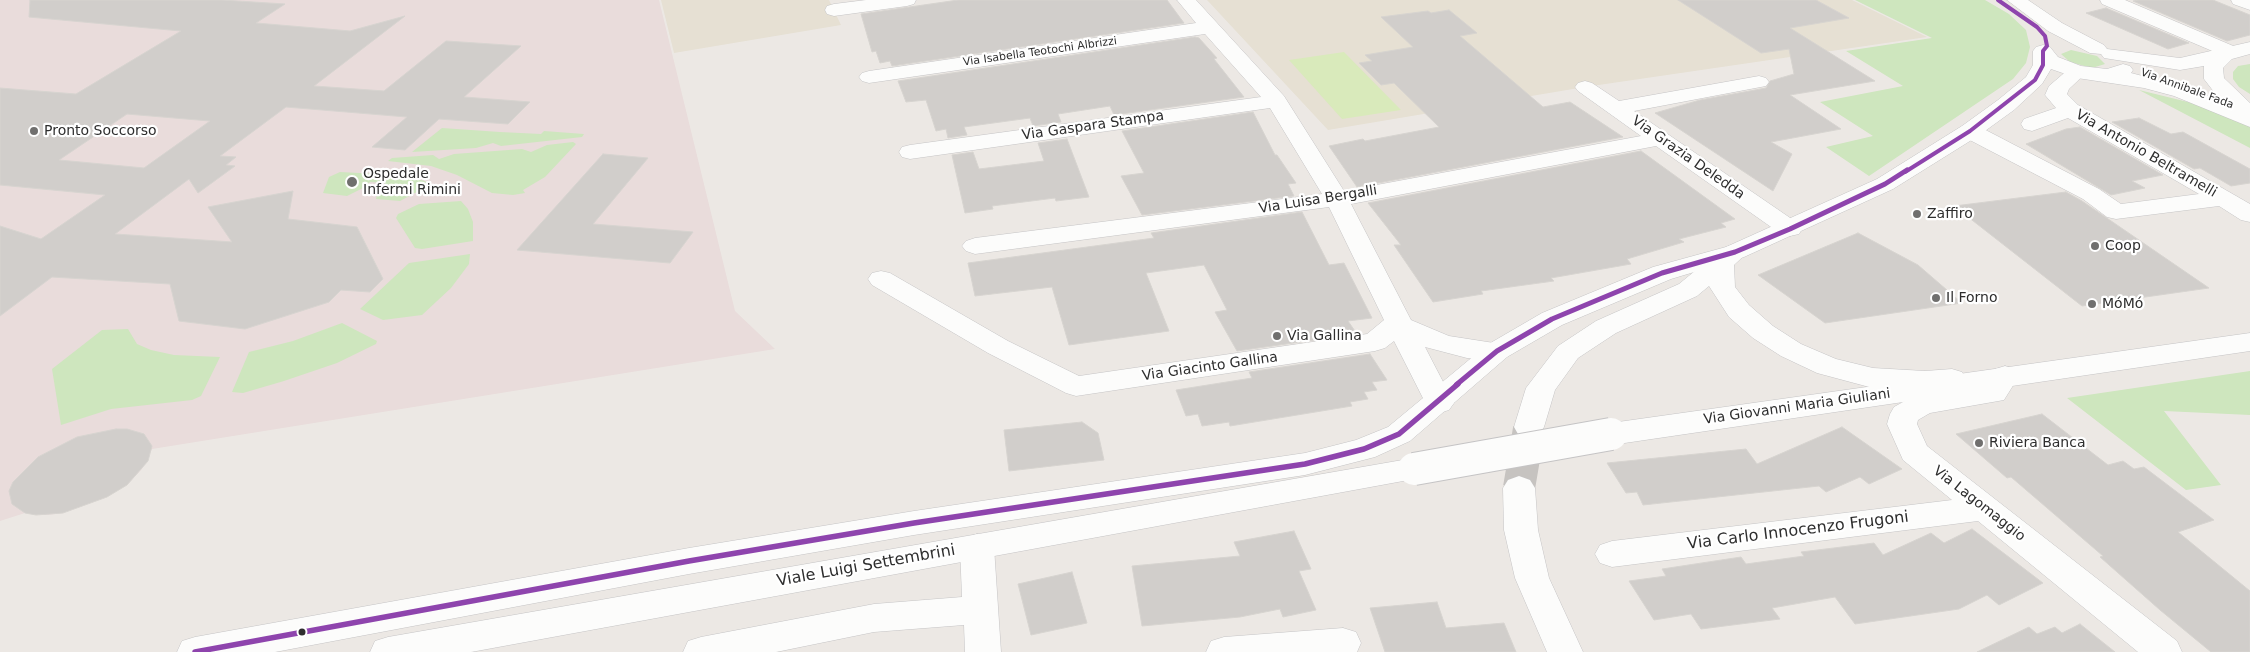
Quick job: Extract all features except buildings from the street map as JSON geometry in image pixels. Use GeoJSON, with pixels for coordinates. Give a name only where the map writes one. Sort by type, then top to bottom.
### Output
{"type":"FeatureCollection","features":[{"type":"Feature","properties":{"kind":"street"},"geometry":{"type":"LineString","coordinates":[[834,10],[907,0]]}},
{"type":"Feature","properties":{"kind":"street"},"geometry":{"type":"LineString","coordinates":[[1186,0],[1276,101],[1337,199],[1397,324],[1438,403]]}},
{"type":"Feature","properties":{"kind":"street"},"geometry":{"type":"LineString","coordinates":[[1998,0],[2037,27],[2045,36],[2046,57],[2056,64],[2077,72],[2110,61]]}},
{"type":"Feature","properties":{"kind":"street","name":"Via Annibale Fada"},"geometry":{"type":"LineString","coordinates":[[2016,0],[2055,27],[2147,82],[2248,114]]}},
{"type":"Feature","properties":{"kind":"street"},"geometry":{"type":"LineString","coordinates":[[2109,0],[2235,51]]}},
{"type":"Feature","properties":{"kind":"street"},"geometry":{"type":"LineString","coordinates":[[2240,0],[2250,4]]}},
{"type":"Feature","properties":{"kind":"street","name":"Via Isabella Teotochi Albrizzi"},"geometry":{"type":"LineString","coordinates":[[869,77],[1210,27]]}},
{"type":"Feature","properties":{"kind":"street"},"geometry":{"type":"LineString","coordinates":[[2045,48],[2067,43],[2110,61],[2180,64],[2235,51]]}},
{"type":"Feature","properties":{"kind":"street"},"geometry":{"type":"LineString","coordinates":[[195,652],[698,559],[914,523],[1305,464],[1364,449],[1399,434],[1498,351],[1561,315],[1662,273],[1728,257],[1885,184],[1970,131],[2035,80],[2043,65],[2045,48]]}},
{"type":"Feature","properties":{"kind":"street"},"geometry":{"type":"LineString","coordinates":[[2235,51],[2213,67],[2214,79],[2224,92],[2248,114]]}},
{"type":"Feature","properties":{"kind":"street","name":"Via Antonio Beltramelli"},"geometry":{"type":"LineString","coordinates":[[2077,72],[2059,86],[2056,95],[2070,110],[2250,215]]}},
{"type":"Feature","properties":{"kind":"street"},"geometry":{"type":"LineString","coordinates":[[1615,108],[1759,82]]}},
{"type":"Feature","properties":{"kind":"street","name":"Via Grazia Deledda"},"geometry":{"type":"LineString","coordinates":[[1585,87],[1790,229]]}},
{"type":"Feature","properties":{"kind":"street","name":"Via Gaspara Stampa"},"geometry":{"type":"LineString","coordinates":[[910,152],[1276,101]]}},
{"type":"Feature","properties":{"kind":"street","name":"Via Antonio Beltramelli"},"geometry":{"type":"LineString","coordinates":[[2032,124],[2070,110]]}},
{"type":"Feature","properties":{"kind":"street","name":"Via Antonio Beltramelli"},"geometry":{"type":"LineString","coordinates":[[1970,131],[2091,194],[2116,212],[2223,198]]}},
{"type":"Feature","properties":{"kind":"street","name":"Via Luisa Bergalli"},"geometry":{"type":"LineString","coordinates":[[975,246],[1337,199],[1659,139]]}},
{"type":"Feature","properties":{"kind":"street"},"geometry":{"type":"LineString","coordinates":[[1728,257],[1720,274],[1722,288],[1739,311],[1763,332],[1790,350],[1826,366],[1873,378],[1925,381],[2005,376]]}},
{"type":"Feature","properties":{"kind":"street"},"geometry":{"type":"LineString","coordinates":[[1529,428],[1541,388],[1568,352],[1606,327],[1688,290],[1728,257]]}},
{"type":"Feature","properties":{"kind":"street","name":"Via Giacinto Gallina"},"geometry":{"type":"LineString","coordinates":[[880,278],[998,347],[1076,386],[1374,342],[1397,324]]}},
{"type":"Feature","properties":{"kind":"street"},"geometry":{"type":"LineString","coordinates":[[1397,324],[1442,344],[1467,349],[1498,351]]}},
{"type":"Feature","properties":{"kind":"street","name":"Via Giovanni Maria Giuliani"},"geometry":{"type":"LineString","coordinates":[[1344,480],[1611,434],[2250,342]]}},
{"type":"Feature","properties":{"kind":"street","name":"Via Lagomaggio"},"geometry":{"type":"LineString","coordinates":[[2005,376],[1994,393],[1922,404],[1905,414],[1902,424],[1914,452],[2164,652]]}},
{"type":"Feature","properties":{"kind":"street","name":"Viale Luigi Settembrini"},"geometry":{"type":"LineString","coordinates":[[388,652],[1344,480]]}},
{"type":"Feature","properties":{"kind":"street"},"geometry":{"type":"LineString","coordinates":[[1519,488],[1521,530],[1532,578],[1564,652]]}},
{"type":"Feature","properties":{"kind":"street","name":"Via Carlo Innocenzo Frugoni"},"geometry":{"type":"LineString","coordinates":[[1612,554],[1984,508]]}},
{"type":"Feature","properties":{"kind":"street"},"geometry":{"type":"LineString","coordinates":[[977,547],[979,610],[983,652]]}},
{"type":"Feature","properties":{"kind":"street"},"geometry":{"type":"LineString","coordinates":[[701,652],[874,618],[979,610]]}},
{"type":"Feature","properties":{"kind":"street"},"geometry":{"type":"LineString","coordinates":[[1224,652],[1343,643]]}},
{"type":"Feature","properties":{"kind":"shaded area","name":"Ospedale Infermi Rimini"},"geometry":{"type":"Polygon","coordinates":[[[0,0],[659,0],[735,311],[775,349],[152,449],[142,469],[127,485],[107,497],[63,513],[48,515],[25,513],[0,521],[0,0]]]}},
{"type":"Feature","properties":{"kind":"shaded area"},"geometry":{"type":"Polygon","coordinates":[[[661,0],[829,0],[841,25],[674,53],[661,0]]]}},
{"type":"Feature","properties":{"kind":"shaded area"},"geometry":{"type":"Polygon","coordinates":[[[1207,0],[1852,0],[1927,37],[1585,87],[1328,130],[1207,0]]]}},
{"type":"Feature","properties":{"kind":"green space"},"geometry":{"type":"Polygon","coordinates":[[[1855,0],[1985,0],[2009,14],[2026,30],[2030,47],[2026,63],[2013,79],[1869,176],[1826,147],[1873,136],[1820,102],[1903,86],[1846,51],[1932,38],[1855,0]]]}},
{"type":"Feature","properties":{"kind":"green space"},"geometry":{"type":"Polygon","coordinates":[[[2071,50],[2097,56],[2105,64],[2092,68],[2070,62],[2061,54],[2071,50]]]}},
{"type":"Feature","properties":{"kind":"green space"},"geometry":{"type":"Polygon","coordinates":[[[1344,52],[1401,110],[1342,119],[1289,60],[1344,52]]]}},
{"type":"Feature","properties":{"kind":"green space"},"geometry":{"type":"Polygon","coordinates":[[[2250,64],[2250,94],[2239,87],[2233,79],[2233,72],[2238,66],[2250,64]]]}},
{"type":"Feature","properties":{"kind":"green space"},"geometry":{"type":"Polygon","coordinates":[[[2139,90],[2192,103],[2250,126],[2250,148],[2139,90]]]}},
{"type":"Feature","properties":{"kind":"green space"},"geometry":{"type":"Polygon","coordinates":[[[442,128],[541,134],[544,131],[584,134],[582,137],[501,146],[493,143],[476,148],[412,152],[442,128]]]}},
{"type":"Feature","properties":{"kind":"green space"},"geometry":{"type":"Polygon","coordinates":[[[573,142],[576,144],[545,177],[523,190],[525,193],[513,195],[492,193],[457,175],[431,166],[388,161],[392,158],[433,155],[439,159],[454,154],[522,149],[531,152],[547,145],[573,142]]]}},
{"type":"Feature","properties":{"kind":"green space"},"geometry":{"type":"Polygon","coordinates":[[[340,172],[398,175],[425,181],[428,186],[400,201],[376,199],[378,191],[385,183],[370,182],[347,196],[323,193],[329,177],[340,172]]]}},
{"type":"Feature","properties":{"kind":"green space"},"geometry":{"type":"Polygon","coordinates":[[[461,201],[468,209],[473,222],[473,241],[422,249],[415,248],[396,218],[398,214],[419,204],[461,201]]]}},
{"type":"Feature","properties":{"kind":"green space"},"geometry":{"type":"Polygon","coordinates":[[[470,254],[469,264],[451,288],[422,315],[383,320],[360,309],[409,263],[470,254]]]}},
{"type":"Feature","properties":{"kind":"green space"},"geometry":{"type":"Polygon","coordinates":[[[342,323],[377,341],[376,344],[337,363],[284,381],[243,393],[232,392],[249,352],[293,341],[342,323]]]}},
{"type":"Feature","properties":{"kind":"green space"},"geometry":{"type":"Polygon","coordinates":[[[128,329],[137,344],[151,350],[174,355],[220,357],[201,396],[192,400],[111,409],[61,425],[52,369],[102,330],[128,329]]]}},
{"type":"Feature","properties":{"kind":"green space"},"geometry":{"type":"Polygon","coordinates":[[[2250,371],[2250,415],[2164,411],[2221,485],[2186,490],[2067,398],[2250,371]]]}},
{"type":"Feature","properties":{"kind":"tunnel"},"geometry":{"type":"LineString","coordinates":[[1519,488],[1529,429]]}},
{"type":"Feature","properties":{"kind":"transit line"},"geometry":{"type":"LineString","coordinates":[[195,652],[689,561],[914,523],[1305,464],[1364,449],[1399,434],[1497,351],[1552,319],[1662,273],[1735,252],[1790,229],[1885,184],[1970,131],[2035,80],[2043,65],[2043,51],[2047,46],[2045,36],[2037,27],[1998,0]]}},
{"type":"Feature","properties":{"kind":"place","name":"Pronto Soccorso"},"geometry":{"type":"Point","coordinates":[34,131]}},
{"type":"Feature","properties":{"kind":"place","name":"Ospedale Infermi Rimini"},"geometry":{"type":"Point","coordinates":[352,182]}},
{"type":"Feature","properties":{"kind":"place","name":"Zaffiro"},"geometry":{"type":"Point","coordinates":[1917,214]}},
{"type":"Feature","properties":{"kind":"place","name":"Coop"},"geometry":{"type":"Point","coordinates":[2095,246]}},
{"type":"Feature","properties":{"kind":"place","name":"Il Forno"},"geometry":{"type":"Point","coordinates":[1936,298]}},
{"type":"Feature","properties":{"kind":"place","name":"MóMó"},"geometry":{"type":"Point","coordinates":[2092,304]}},
{"type":"Feature","properties":{"kind":"place","name":"Via Gallina"},"geometry":{"type":"Point","coordinates":[1277,336]}},
{"type":"Feature","properties":{"kind":"place","name":"Riviera Banca"},"geometry":{"type":"Point","coordinates":[1979,443]}}]}
